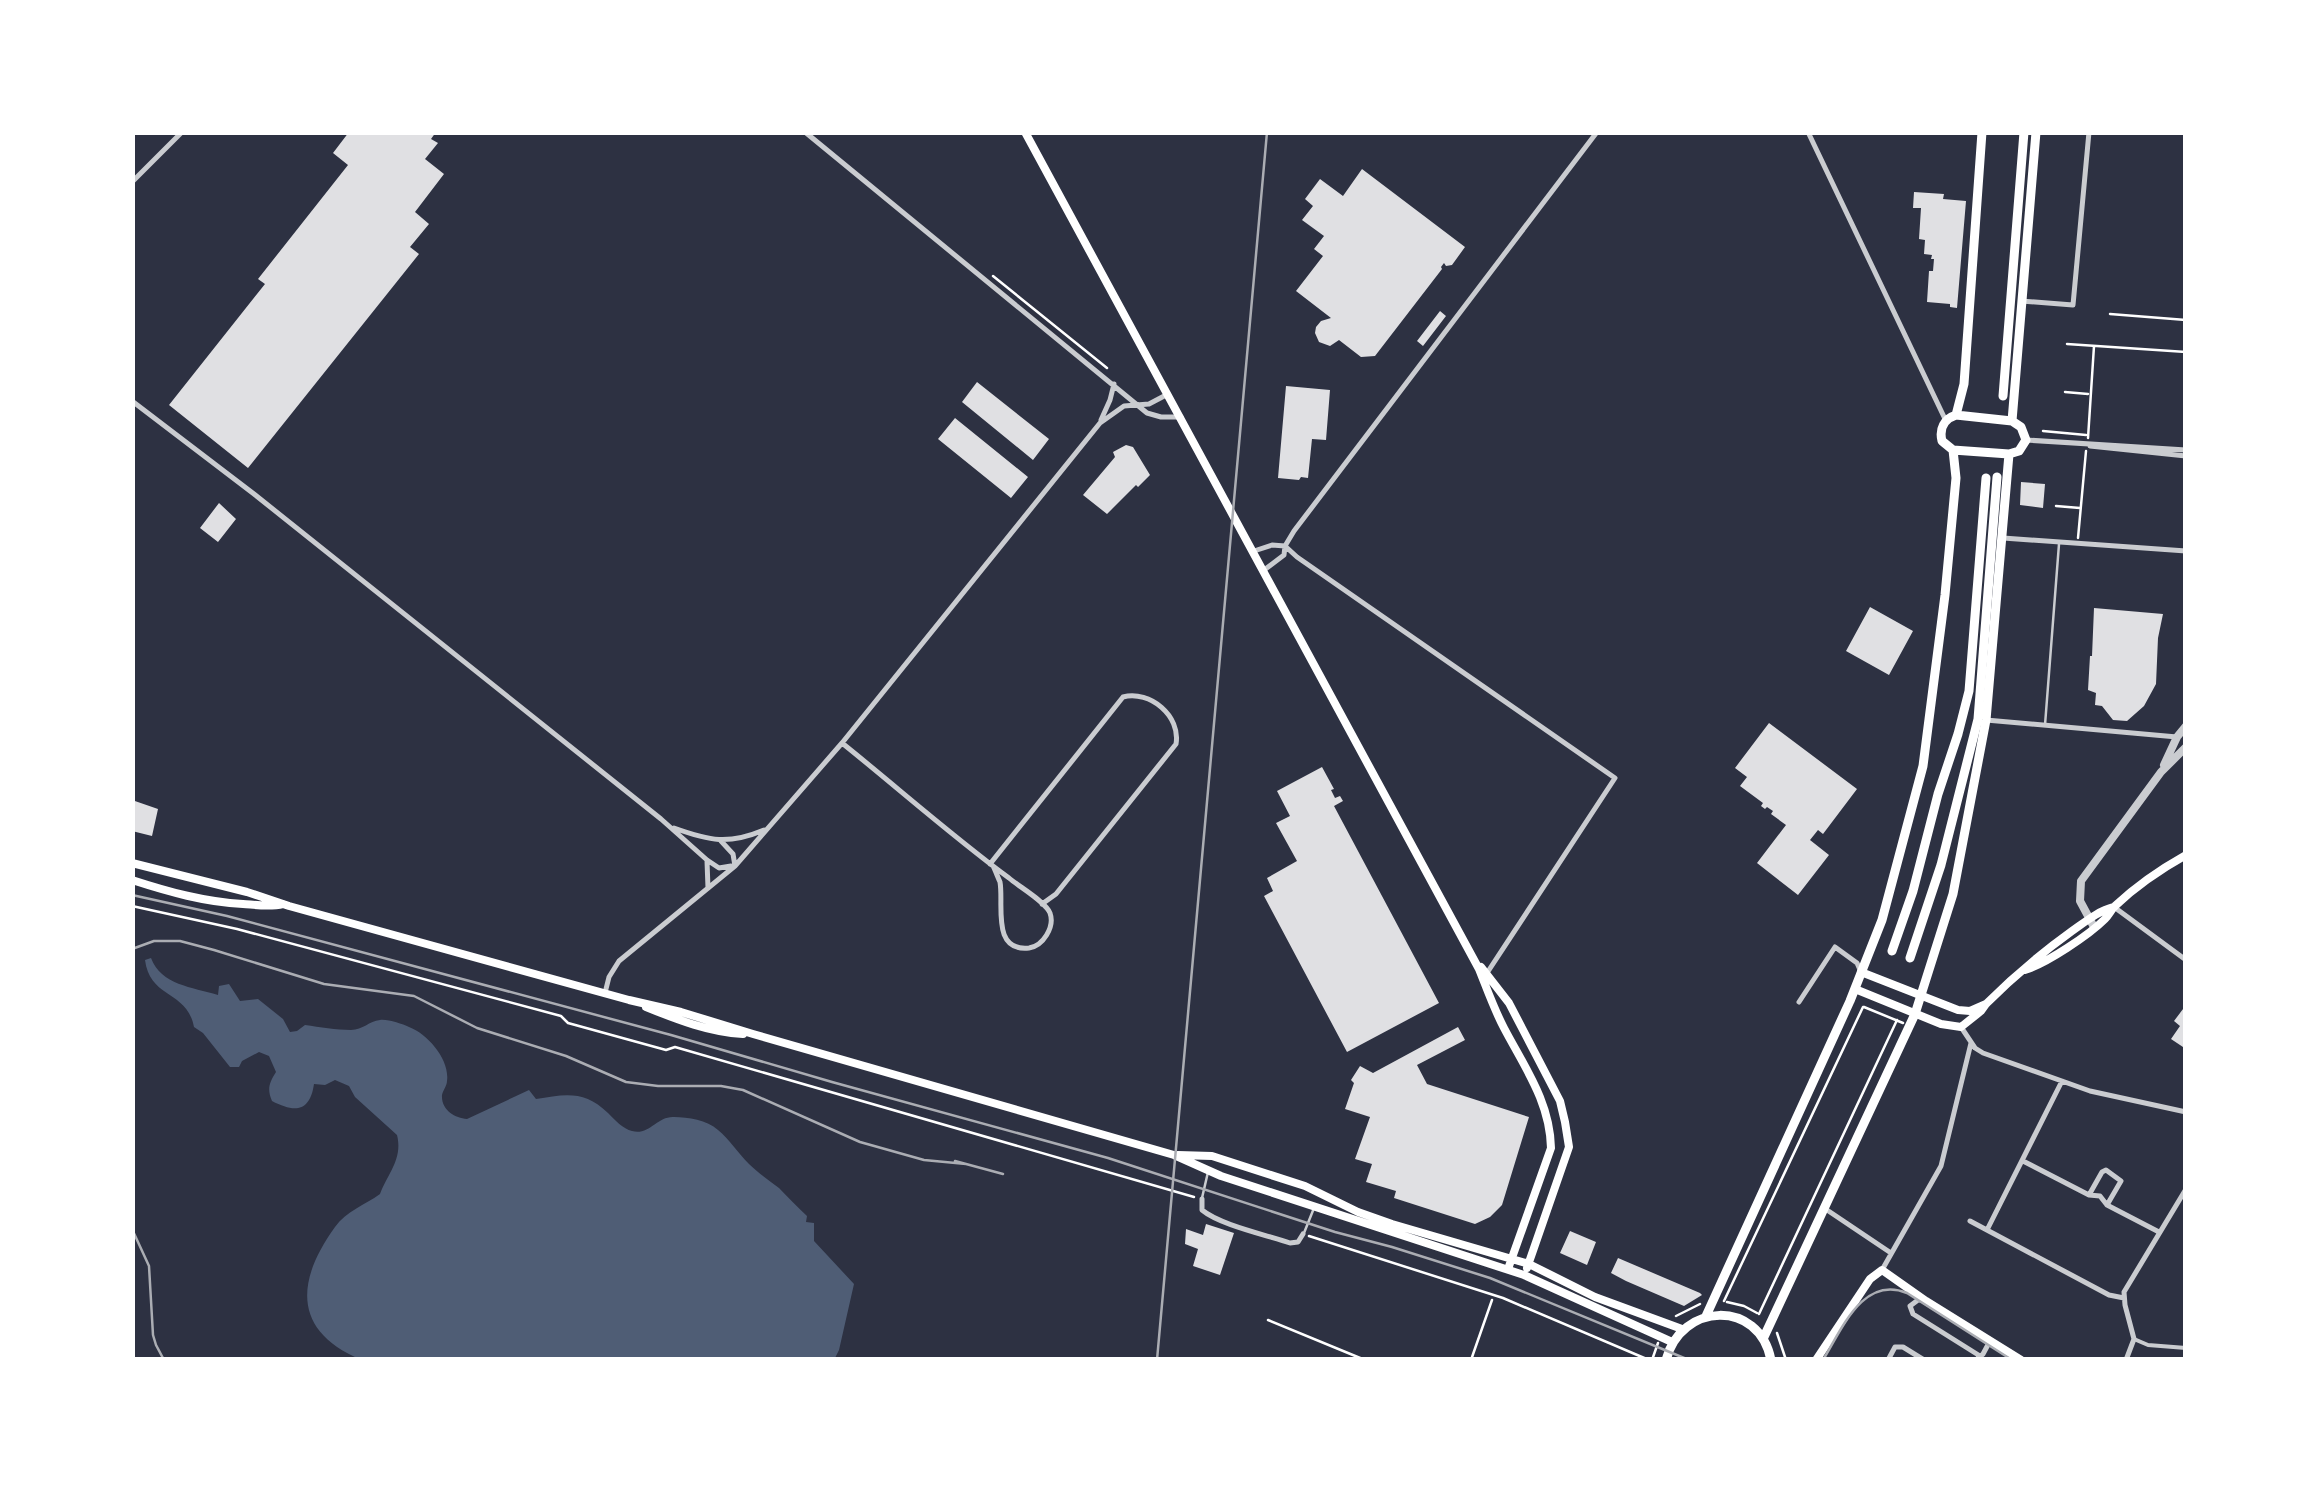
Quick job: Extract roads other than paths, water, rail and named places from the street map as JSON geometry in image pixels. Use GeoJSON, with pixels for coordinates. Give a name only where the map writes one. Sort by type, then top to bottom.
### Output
{"type":"FeatureCollection","features":[{"type":"Feature","properties":{"kind":"main road"},"geometry":{"type":"LineString","coordinates":[[1026,132],[1474,960],[1502,1024],[1543,1100],[1550,1148],[1508,1269]]}},
{"type":"Feature","properties":{"kind":"main road"},"geometry":{"type":"LineString","coordinates":[[1956,416],[1964,384],[1982,132]]}},
{"type":"Feature","properties":{"kind":"main road"},"geometry":{"type":"LineString","coordinates":[[2003,396],[2024,132]]}},
{"type":"Feature","properties":{"kind":"main road"},"geometry":{"type":"LineString","coordinates":[[2012,421],[2036,132]]}},
{"type":"Feature","properties":{"kind":"main road"},"geometry":{"type":"LineString","coordinates":[[1956,416],[2012,421],[2022,427],[2026,440],[2018,451],[2009,454],[1953,450],[1941,436],[1946,421],[1956,416]]}},
{"type":"Feature","properties":{"kind":"main road"},"geometry":{"type":"LineString","coordinates":[[1706,1316],[1855,989],[1882,920],[1924,766],[1956,478],[1953,450]]}},
{"type":"Feature","properties":{"kind":"main road"},"geometry":{"type":"LineString","coordinates":[[1764,1339],[1915,1014],[1960,861],[1986,720],[2009,454]]}},
{"type":"Feature","properties":{"kind":"main road"},"geometry":{"type":"LineString","coordinates":[[1892,951],[1969,691],[1992,478],[1978,719],[1941,866],[1910,958]]}},
{"type":"Feature","properties":{"kind":"main road"},"geometry":{"type":"LineString","coordinates":[[1855,989],[1961,1028],[2038,955],[2092,923],[2104,910],[2114,908],[2186,855]]}},
{"type":"Feature","properties":{"kind":"main road"},"geometry":{"type":"LineString","coordinates":[[132,862],[605,993],[678,1021],[721,1033],[753,1034],[1174,1154],[1208,1170],[1524,1275],[1672,1342]]}},
{"type":"Feature","properties":{"kind":"main road"},"geometry":{"type":"LineString","coordinates":[[154,887],[158,870]]}},
{"type":"Feature","properties":{"kind":"main road"},"geometry":{"type":"LineString","coordinates":[[132,880],[218,902],[284,904]]}},
{"type":"Feature","properties":{"kind":"main road"},"geometry":{"type":"LineString","coordinates":[[1474,960],[1508,1002],[1560,1101],[1565,1122],[1569,1148],[1524,1275]]}},
{"type":"Feature","properties":{"kind":"main road"},"geometry":{"type":"LineString","coordinates":[[1861,972],[1958,1010],[1970,1011]]}},
{"type":"Feature","properties":{"kind":"main road"},"geometry":{"type":"LineString","coordinates":[[1961,1028],[1961,1020],[1970,1011],[1986,1004]]}},
{"type":"Feature","properties":{"kind":"main road"},"geometry":{"type":"LineString","coordinates":[[1174,1154],[1212,1156],[1320,1192],[1392,1224],[1512,1258],[1614,1304],[1682,1329]]}},
{"type":"Feature","properties":{"kind":"main road"},"geometry":{"type":"LineString","coordinates":[[1208,1170],[1212,1156]]}},
{"type":"Feature","properties":{"kind":"main road"},"geometry":{"type":"LineString","coordinates":[[1315,1206],[1320,1192]]}},
{"type":"Feature","properties":{"kind":"main road"},"geometry":{"type":"LineString","coordinates":[[1816,1360],[1870,1280],[1882,1270],[2020,1360]]}},
{"type":"Feature","properties":{"kind":"main road"},"geometry":{"type":"LineString","coordinates":[[1666,1360],[1682,1329],[1715,1315],[1738,1318],[1748,1324],[1764,1339],[1770,1360]]}},
{"type":"Feature","properties":{"kind":"street"},"geometry":{"type":"LineString","coordinates":[[132,182],[182,132]]}},
{"type":"Feature","properties":{"kind":"street"},"geometry":{"type":"LineString","coordinates":[[805,132],[1152,415],[1181,418]]}},
{"type":"Feature","properties":{"kind":"street"},"geometry":{"type":"LineString","coordinates":[[1263,570],[1284,555],[1294,531],[1597,132]]}},
{"type":"Feature","properties":{"kind":"street"},"geometry":{"type":"LineString","coordinates":[[1808,132],[1946,421]]}},
{"type":"Feature","properties":{"kind":"street"},"geometry":{"type":"LineString","coordinates":[[2022,301],[2074,305],[2089,132]]}},
{"type":"Feature","properties":{"kind":"street"},"geometry":{"type":"LineString","coordinates":[[1100,423],[1114,384]]}},
{"type":"Feature","properties":{"kind":"street"},"geometry":{"type":"LineString","coordinates":[[605,993],[619,961],[735,866],[768,829],[1100,423],[1120,408],[1149,404],[1168,394]]}},
{"type":"Feature","properties":{"kind":"street"},"geometry":{"type":"LineString","coordinates":[[132,401],[672,827],[706,860],[719,868],[735,866]]}},
{"type":"Feature","properties":{"kind":"street"},"geometry":{"type":"LineString","coordinates":[[2026,440],[2186,453]]}},
{"type":"Feature","properties":{"kind":"street"},"geometry":{"type":"LineString","coordinates":[[2003,538],[2186,551]]}},
{"type":"Feature","properties":{"kind":"street"},"geometry":{"type":"LineString","coordinates":[[1253,551],[1285,546],[1615,778],[1487,973]]}},
{"type":"Feature","properties":{"kind":"street"},"geometry":{"type":"LineString","coordinates":[[992,866],[1122,697],[1148,699],[1165,710],[1176,724],[1176,744],[1056,894],[1042,904]]}},
{"type":"Feature","properties":{"kind":"street"},"geometry":{"type":"LineString","coordinates":[[1986,720],[2183,742]]}},
{"type":"Feature","properties":{"kind":"street"},"geometry":{"type":"LineString","coordinates":[[2092,923],[2079,895],[2081,882],[2183,742],[2186,726]]}},
{"type":"Feature","properties":{"kind":"street"},"geometry":{"type":"LineString","coordinates":[[842,743],[1042,904],[1050,913],[1050,925],[1038,945],[1024,948],[1010,944],[1001,932],[1000,881],[992,866]]}},
{"type":"Feature","properties":{"kind":"street"},"geometry":{"type":"LineString","coordinates":[[672,827],[721,841],[743,839],[768,829]]}},
{"type":"Feature","properties":{"kind":"street"},"geometry":{"type":"LineString","coordinates":[[721,841],[733,854],[735,866]]}},
{"type":"Feature","properties":{"kind":"street"},"geometry":{"type":"LineString","coordinates":[[706,860],[708,888]]}},
{"type":"Feature","properties":{"kind":"street"},"geometry":{"type":"LineString","coordinates":[[2114,908],[2186,960]]}},
{"type":"Feature","properties":{"kind":"street"},"geometry":{"type":"LineString","coordinates":[[1799,1002],[1835,948],[1857,963],[1861,972]]}},
{"type":"Feature","properties":{"kind":"street"},"geometry":{"type":"LineString","coordinates":[[1961,1028],[1971,1044],[1983,1053],[2090,1091],[2186,1112]]}},
{"type":"Feature","properties":{"kind":"street"},"geometry":{"type":"LineString","coordinates":[[1882,1270],[1942,1166],[1971,1044]]}},
{"type":"Feature","properties":{"kind":"street"},"geometry":{"type":"LineString","coordinates":[[1987,1230],[2062,1081]]}},
{"type":"Feature","properties":{"kind":"street"},"geometry":{"type":"LineString","coordinates":[[2023,1161],[2089,1195],[2100,1196],[2107,1206],[2160,1232]]}},
{"type":"Feature","properties":{"kind":"street"},"geometry":{"type":"LineString","coordinates":[[2089,1195],[2106,1170],[2120,1181],[2107,1206]]}},
{"type":"Feature","properties":{"kind":"street"},"geometry":{"type":"LineString","coordinates":[[2126,1360],[2134,1339],[2124,1292],[2186,1189]]}},
{"type":"Feature","properties":{"kind":"street"},"geometry":{"type":"LineString","coordinates":[[1202,1200],[1202,1210],[1230,1224],[1294,1244],[1303,1234]]}},
{"type":"Feature","properties":{"kind":"street"},"geometry":{"type":"LineString","coordinates":[[1824,1208],[1892,1253]]}},
{"type":"Feature","properties":{"kind":"street"},"geometry":{"type":"LineString","coordinates":[[1970,1222],[2109,1295],[2124,1298]]}},
{"type":"Feature","properties":{"kind":"street"},"geometry":{"type":"LineString","coordinates":[[1926,1301],[1913,1302],[1910,1311],[1978,1358],[1990,1342]]}},
{"type":"Feature","properties":{"kind":"street"},"geometry":{"type":"LineString","coordinates":[[2134,1339],[2148,1345],[2186,1348]]}},
{"type":"Feature","properties":{"kind":"street"},"geometry":{"type":"LineString","coordinates":[[1888,1360],[1896,1347],[1903,1346],[1924,1360]]}},
{"type":"Feature","properties":{"kind":"lane"},"geometry":{"type":"LineString","coordinates":[[2045,725],[2059,543]]}},
{"type":"Feature","properties":{"kind":"lane"},"geometry":{"type":"LineString","coordinates":[[1202,1200],[1208,1170]]}},
{"type":"Feature","properties":{"kind":"lane"},"geometry":{"type":"LineString","coordinates":[[1303,1234],[1315,1206]]}},
{"type":"Feature","properties":{"kind":"water"},"geometry":{"type":"Polygon","coordinates":[[[151,958],[162,974],[178,984],[218,995],[219,986],[229,984],[240,1001],[258,999],[283,1019],[290,1032],[305,1025],[355,1030],[383,1020],[416,1030],[430,1042],[445,1065],[447,1083],[442,1100],[446,1109],[458,1117],[467,1119],[529,1090],[536,1099],[565,1095],[591,1100],[632,1131],[643,1131],[674,1117],[714,1127],[807,1216],[806,1222],[814,1223],[814,1241],[854,1284],[834,1360],[362,1360],[339,1348],[312,1319],[308,1285],[313,1266],[339,1221],[380,1194],[396,1159],[397,1135],[355,1097],[349,1086],[335,1080],[325,1085],[314,1084],[309,1100],[300,1108],[272,1101],[270,1086],[276,1072],[269,1056],[259,1052],[239,1067],[230,1067],[194,1027],[184,1006],[154,982],[145,960],[151,958]]]}},
{"type":"Feature","properties":{"kind":"tram line"},"geometry":{"type":"LineString","coordinates":[[132,895],[227,916],[671,1035],[1108,1158],[1490,1278],[1689,1360]]}},
{"type":"Feature","properties":{"kind":"tram line"},"geometry":{"type":"LineString","coordinates":[[1823,1360],[1856,1308],[1866,1298],[1892,1289],[1907,1293],[2012,1360]]}},
{"type":"Feature","properties":{"kind":"railway"},"geometry":{"type":"LineString","coordinates":[[1157,1360],[1267,132]]}},
{"type":"Feature","properties":{"kind":"railway"},"geometry":{"type":"LineString","coordinates":[[132,949],[154,941],[180,941],[324,984],[414,996],[477,1028],[566,1056],[626,1082],[743,1090],[860,1142],[924,1160],[966,1164]]}},
{"type":"Feature","properties":{"kind":"railway"},"geometry":{"type":"LineString","coordinates":[[955,1161],[1003,1174]]}},
{"type":"Feature","properties":{"kind":"railway"},"geometry":{"type":"LineString","coordinates":[[132,1229],[149,1266],[153,1335],[164,1360]]}}]}
